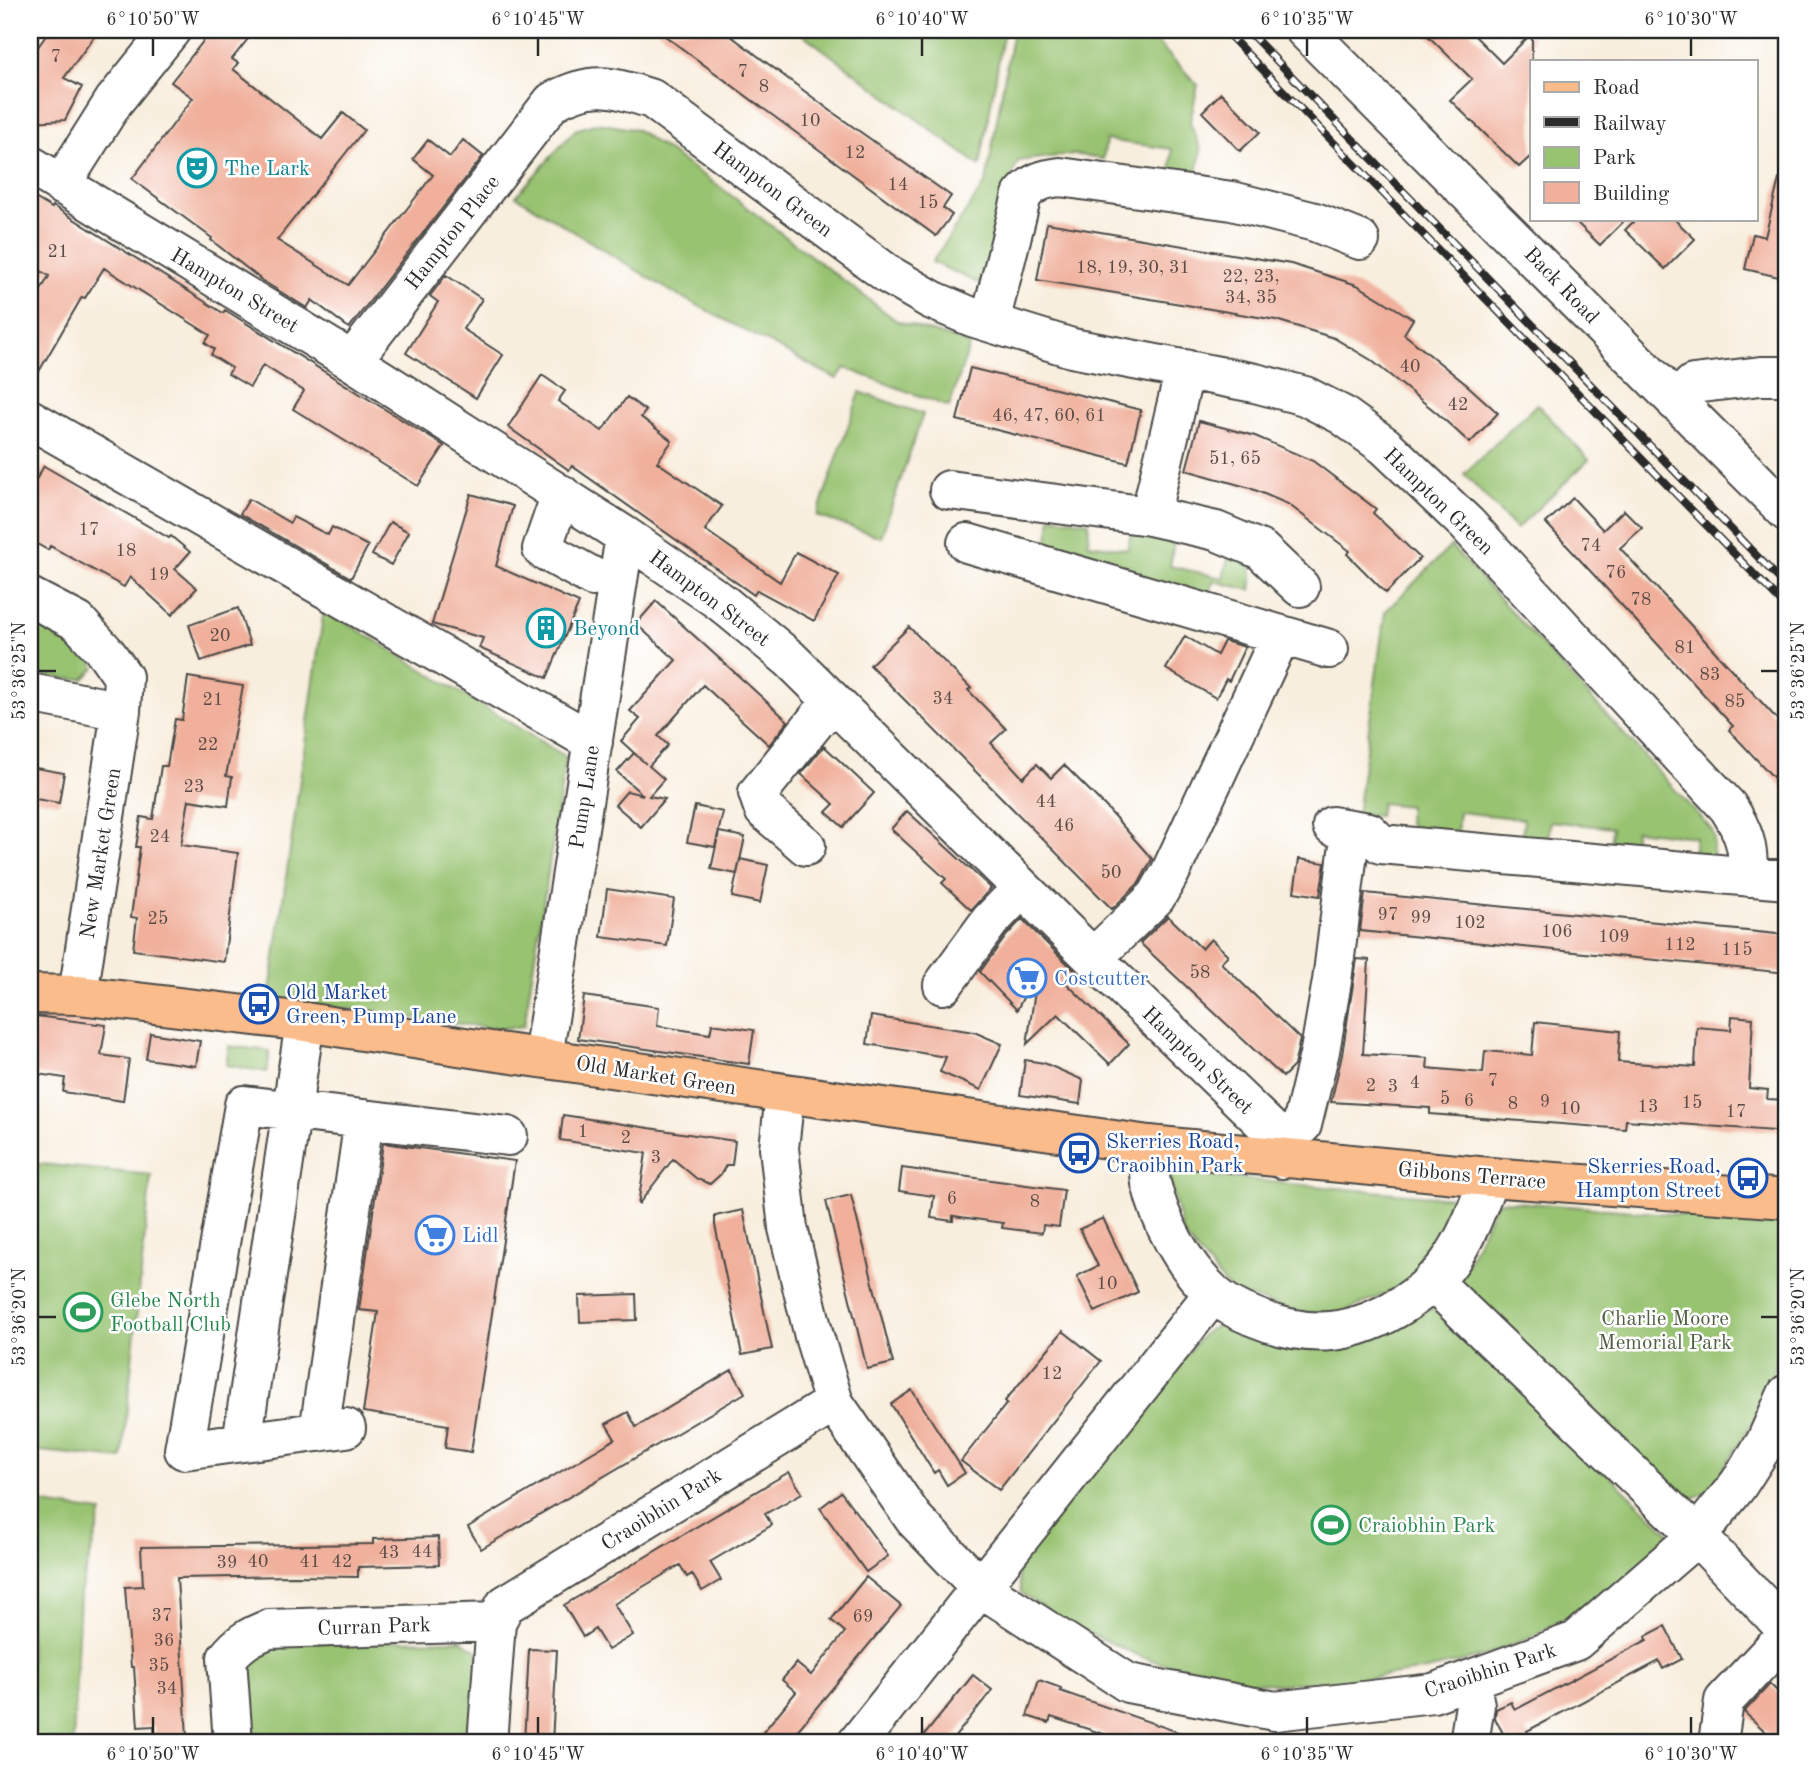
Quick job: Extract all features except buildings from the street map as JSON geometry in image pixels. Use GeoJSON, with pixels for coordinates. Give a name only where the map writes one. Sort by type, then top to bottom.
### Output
{"type":"FeatureCollection","features":[{"type":"Feature","properties":{"kind":"main road","name":"Old Market Green"},"geometry":{"type":"LineString","coordinates":[[30,994],[78,995],[305,1021],[785,1094],[1149,1145],[1283,1150]]}},
{"type":"Feature","properties":{"kind":"main road","name":"Gibbons Terrace"},"geometry":{"type":"LineString","coordinates":[[1283,1150],[1489,1177],[1787,1199]]}},
{"type":"Feature","properties":{"kind":"street"},"geometry":{"type":"LineString","coordinates":[[46,175],[114,101],[171,30]]}},
{"type":"Feature","properties":{"kind":"street","name":"Back Road"},"geometry":{"type":"LineString","coordinates":[[1305,30],[1787,512]]}},
{"type":"Feature","properties":{"kind":"street","name":"Hampton Green"},"geometry":{"type":"LineString","coordinates":[[552,102],[573,91],[600,86],[652,99],[889,275],[932,300],[1072,348],[1185,369],[1305,396],[1342,415],[1385,446],[1467,524],[1728,807],[1746,841],[1748,877]]}},
{"type":"Feature","properties":{"kind":"street","name":"Hampton Place"},"geometry":{"type":"LineString","coordinates":[[352,361],[552,102]]}},
{"type":"Feature","properties":{"kind":"street","name":"Hampton Street"},"geometry":{"type":"LineString","coordinates":[[46,175],[352,361],[561,494],[721,602],[790,659],[1283,1150]]}},
{"type":"Feature","properties":{"kind":"street"},"geometry":{"type":"LineString","coordinates":[[990,322],[1022,195],[1030,186],[1045,179],[1060,177],[1232,201],[1315,222],[1360,240]]}},
{"type":"Feature","properties":{"kind":"street"},"geometry":{"type":"LineString","coordinates":[[1150,516],[1185,369]]}},
{"type":"Feature","properties":{"kind":"street"},"geometry":{"type":"LineString","coordinates":[[1676,402],[1693,384],[1761,376],[1787,376]]}},
{"type":"Feature","properties":{"kind":"street"},"geometry":{"type":"LineString","coordinates":[[30,419],[593,742]]}},
{"type":"Feature","properties":{"kind":"street"},"geometry":{"type":"LineString","coordinates":[[949,489],[1150,516],[1216,531],[1261,551],[1300,587]]}},
{"type":"Feature","properties":{"kind":"street"},"geometry":{"type":"LineString","coordinates":[[561,494],[542,549],[593,578]]}},
{"type":"Feature","properties":{"kind":"street","name":"Pump Lane"},"geometry":{"type":"LineString","coordinates":[[543,1057],[625,536]]}},
{"type":"Feature","properties":{"kind":"street"},"geometry":{"type":"LineString","coordinates":[[967,543],[1329,649]]}},
{"type":"Feature","properties":{"kind":"street","name":"New Market Green"},"geometry":{"type":"LineString","coordinates":[[30,597],[78,622],[107,654],[123,677],[121,711],[78,995]]}},
{"type":"Feature","properties":{"kind":"street"},"geometry":{"type":"LineString","coordinates":[[1093,958],[1156,897],[1170,873],[1281,635]]}},
{"type":"Feature","properties":{"kind":"street"},"geometry":{"type":"LineString","coordinates":[[30,693],[121,711]]}},
{"type":"Feature","properties":{"kind":"street"},"geometry":{"type":"LineString","coordinates":[[806,846],[764,810],[758,793],[832,701]]}},
{"type":"Feature","properties":{"kind":"street"},"geometry":{"type":"LineString","coordinates":[[1283,1150],[1302,1125],[1320,1051],[1353,840],[1787,880]]}},
{"type":"Feature","properties":{"kind":"street"},"geometry":{"type":"LineString","coordinates":[[943,985],[990,921],[1022,888]]}},
{"type":"Feature","properties":{"kind":"street"},"geometry":{"type":"LineString","coordinates":[[242,1442],[305,1021]]}},
{"type":"Feature","properties":{"kind":"street","name":"Craoibhin Park"},"geometry":{"type":"LineString","coordinates":[[785,1094],[779,1148],[788,1228],[814,1336],[834,1403],[914,1519],[980,1587],[1128,1684],[1275,1711],[1433,1693],[1576,1641],[1698,1536],[1738,1485],[1765,1443],[1787,1394]]}},
{"type":"Feature","properties":{"kind":"street"},"geometry":{"type":"LineString","coordinates":[[364,1119],[333,1430],[184,1450],[244,1105],[292,1110],[508,1136]]}},
{"type":"Feature","properties":{"kind":"street"},"geometry":{"type":"LineString","coordinates":[[1149,1145],[1155,1198],[1174,1242],[1189,1266],[1213,1294],[1230,1306],[1269,1323],[1291,1329],[1327,1332],[1362,1325],[1382,1317],[1416,1295],[1447,1265],[1459,1246],[1489,1177]]}},
{"type":"Feature","properties":{"kind":"street"},"geometry":{"type":"LineString","coordinates":[[1432,1281],[1698,1536],[1787,1632],[1724,1701],[1718,1743]]}},
{"type":"Feature","properties":{"kind":"street"},"geometry":{"type":"LineString","coordinates":[[857,1743],[1213,1294]]}},
{"type":"Feature","properties":{"kind":"street","name":"Craoibhin Park"},"geometry":{"type":"LineString","coordinates":[[496,1622],[505,1605],[834,1403]]}},
{"type":"Feature","properties":{"kind":"street"},"geometry":{"type":"LineString","coordinates":[[487,1743],[496,1622]]}},
{"type":"Feature","properties":{"kind":"street","name":"Curran Park"},"geometry":{"type":"LineString","coordinates":[[233,1743],[227,1658],[236,1646],[250,1636],[269,1629],[496,1622]]}},
{"type":"Feature","properties":{"kind":"street"},"geometry":{"type":"LineString","coordinates":[[1469,1743],[1475,1705],[1470,1680]]}},
{"type":"Feature","properties":{"kind":"green space"},"geometry":{"type":"Polygon","coordinates":[[[797,30],[1004,30],[980,166],[797,30]]]}},
{"type":"Feature","properties":{"kind":"green space"},"geometry":{"type":"Polygon","coordinates":[[[1013,30],[1145,30],[1198,85],[1190,122],[1201,150],[1197,174],[1171,169],[1172,149],[1106,140],[1103,159],[1073,154],[1018,161],[1003,199],[983,285],[932,262],[986,182],[1013,30]]]}},
{"type":"Feature","properties":{"kind":"green space"},"geometry":{"type":"Polygon","coordinates":[[[598,123],[637,130],[720,187],[897,321],[970,344],[949,407],[845,368],[837,379],[672,292],[516,196],[575,130],[598,123]]]}},
{"type":"Feature","properties":{"kind":"green space"},"geometry":{"type":"Polygon","coordinates":[[[860,392],[923,414],[881,537],[817,516],[860,392]]]}},
{"type":"Feature","properties":{"kind":"green space"},"geometry":{"type":"Polygon","coordinates":[[[1537,404],[1589,460],[1516,529],[1464,474],[1537,404]]]}},
{"type":"Feature","properties":{"kind":"green space"},"geometry":{"type":"Polygon","coordinates":[[[1051,517],[1089,522],[1088,544],[1128,549],[1131,529],[1175,537],[1170,566],[1223,578],[1230,550],[1250,566],[1251,590],[1213,581],[1209,598],[1047,549],[1051,517]]]}},
{"type":"Feature","properties":{"kind":"green space"},"geometry":{"type":"Polygon","coordinates":[[[1451,546],[1712,830],[1712,857],[1693,855],[1695,837],[1635,830],[1632,850],[1610,847],[1612,828],[1550,821],[1548,844],[1522,841],[1524,819],[1459,812],[1457,834],[1417,829],[1408,823],[1409,806],[1381,803],[1379,816],[1357,814],[1385,612],[1451,546]]]}},
{"type":"Feature","properties":{"kind":"green space"},"geometry":{"type":"Polygon","coordinates":[[[324,609],[566,757],[524,1026],[498,1029],[269,999],[324,609]]]}},
{"type":"Feature","properties":{"kind":"green space"},"geometry":{"type":"Polygon","coordinates":[[[30,613],[87,647],[95,668],[84,679],[30,673],[30,613]]]}},
{"type":"Feature","properties":{"kind":"green space"},"geometry":{"type":"Polygon","coordinates":[[[229,1046],[270,1051],[267,1072],[226,1065],[229,1046]]]}},
{"type":"Feature","properties":{"kind":"green space","name":"Glebe North Football Club"},"geometry":{"type":"Polygon","coordinates":[[[30,1163],[151,1175],[122,1459],[30,1450],[30,1163]]]}},
{"type":"Feature","properties":{"kind":"green space"},"geometry":{"type":"Polygon","coordinates":[[[1167,1171],[1453,1198],[1464,1203],[1450,1237],[1407,1285],[1344,1312],[1297,1313],[1231,1291],[1184,1236],[1167,1171]]]}},
{"type":"Feature","properties":{"kind":"green space","name":"Charlie Moore Memorial Park"},"geometry":{"type":"Polygon","coordinates":[[[1503,1201],[1787,1223],[1787,1335],[1755,1419],[1710,1490],[1692,1499],[1669,1499],[1458,1283],[1496,1203],[1503,1201]]]}},
{"type":"Feature","properties":{"kind":"green space"},"geometry":{"type":"Polygon","coordinates":[[[1437,1307],[1674,1538],[1619,1588],[1527,1639],[1484,1656],[1427,1670],[1353,1680],[1280,1684],[1245,1682],[1176,1668],[1142,1657],[1075,1627],[1021,1593],[1016,1563],[1205,1332],[1229,1320],[1420,1313],[1437,1307]]]}},
{"type":"Feature","properties":{"kind":"green space"},"geometry":{"type":"Polygon","coordinates":[[[30,1502],[102,1512],[80,1593],[73,1743],[30,1743],[30,1502]]]}},
{"type":"Feature","properties":{"kind":"green space"},"geometry":{"type":"Polygon","coordinates":[[[460,1640],[478,1651],[472,1743],[243,1743],[241,1667],[269,1642],[460,1640]]]}},
{"type":"Feature","properties":{"kind":"railway"},"geometry":{"type":"LineString","coordinates":[[1224,30],[1787,608]]}},
{"type":"Feature","properties":{"kind":"railway"},"geometry":{"type":"LineString","coordinates":[[1247,30],[1787,587]]}},
{"type":"Feature","properties":{"kind":"place","name":"The Lark"},"geometry":{"type":"Point","coordinates":[197,168]}},
{"type":"Feature","properties":{"kind":"place","name":"Beyond"},"geometry":{"type":"Point","coordinates":[546,628]}},
{"type":"Feature","properties":{"kind":"place","name":"Costcutter"},"geometry":{"type":"Point","coordinates":[1027,978]}},
{"type":"Feature","properties":{"kind":"place","name":"Old Market Green, Pump Lane"},"geometry":{"type":"Point","coordinates":[259,1004]}},
{"type":"Feature","properties":{"kind":"place","name":"Skerries Road, Craoibhin Park"},"geometry":{"type":"Point","coordinates":[1079,1153]}},
{"type":"Feature","properties":{"kind":"place","name":"Skerries Road, Hampton Street"},"geometry":{"type":"Point","coordinates":[1748,1178]}},
{"type":"Feature","properties":{"kind":"place","name":"Lidl"},"geometry":{"type":"Point","coordinates":[435,1235]}},
{"type":"Feature","properties":{"kind":"place","name":"Glebe North Football Club"},"geometry":{"type":"Point","coordinates":[83,1312]}},
{"type":"Feature","properties":{"kind":"place","name":"Craiobhin Park"},"geometry":{"type":"Point","coordinates":[1331,1525]}}]}
